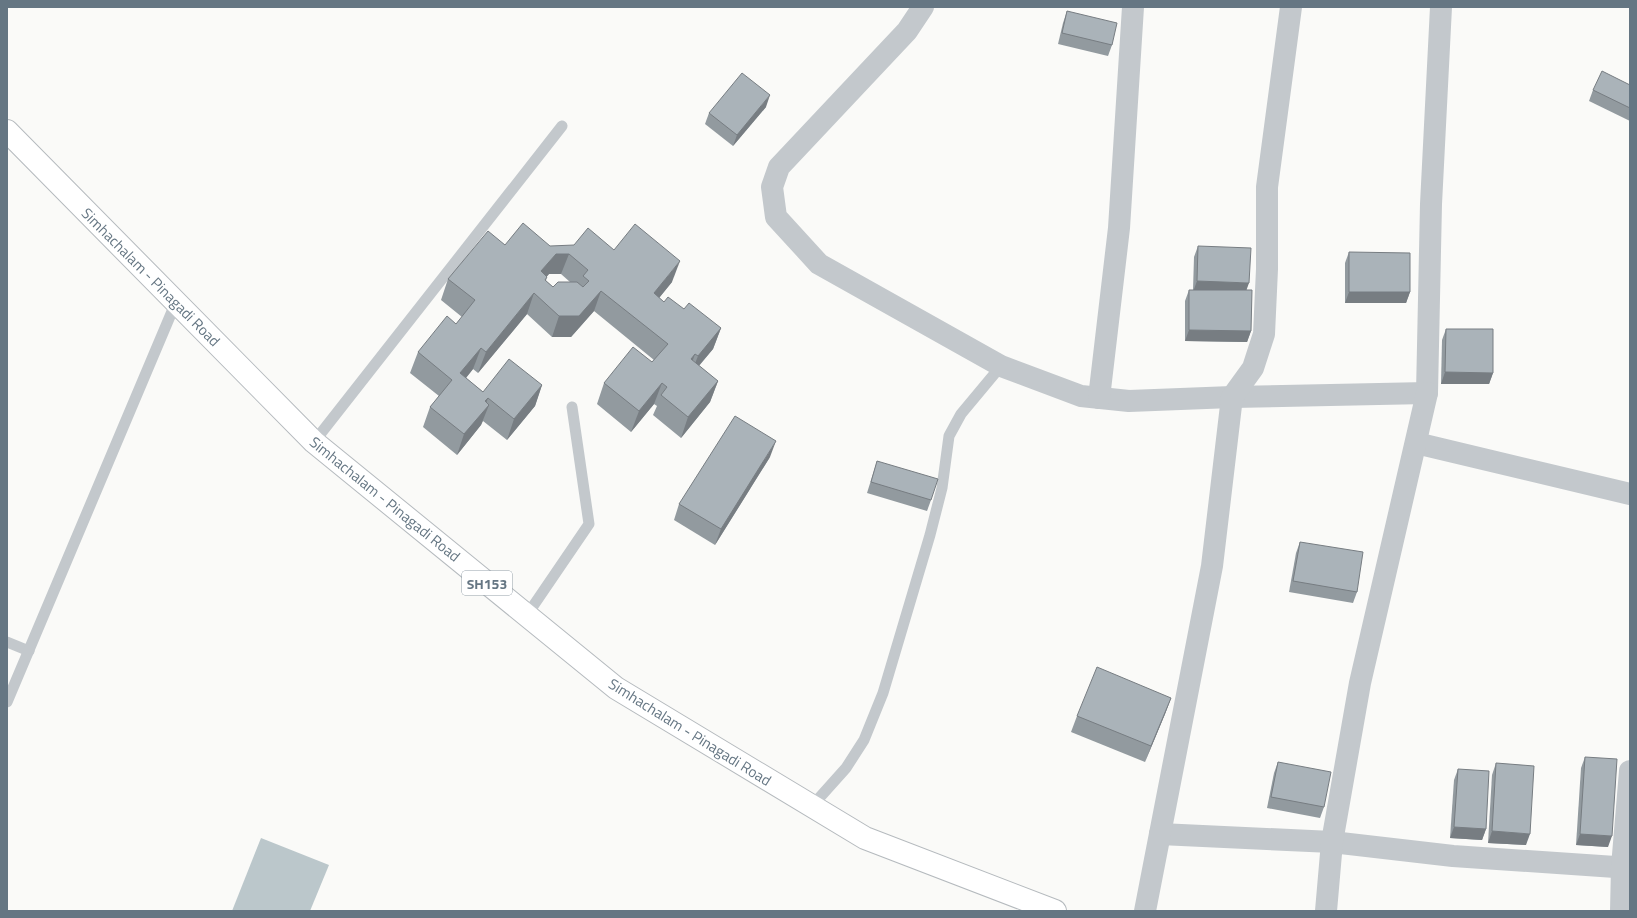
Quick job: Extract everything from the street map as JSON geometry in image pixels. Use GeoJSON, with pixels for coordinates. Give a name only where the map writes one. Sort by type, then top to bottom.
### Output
{"type":"FeatureCollection","features":[{"type":"Feature","properties":{"kind":"main road","name":"Simhachalam - Pinagadi Road"},"geometry":{"type":"LineString","coordinates":[[7,131],[314,442],[616,688],[865,838],[1055,911]]}},
{"type":"Feature","properties":{"kind":"street"},"geometry":{"type":"LineString","coordinates":[[923,7],[906,31],[779,167],[772,187],[776,217],[819,264],[1001,366],[1081,396],[1129,401],[1232,397],[1427,393]]}},
{"type":"Feature","properties":{"kind":"street"},"geometry":{"type":"LineString","coordinates":[[1099,398],[1119,228],[1133,7]]}},
{"type":"Feature","properties":{"kind":"street"},"geometry":{"type":"LineString","coordinates":[[1145,911],[1212,566],[1232,397],[1253,368],[1264,334],[1267,268],[1267,187],[1291,7]]}},
{"type":"Feature","properties":{"kind":"street"},"geometry":{"type":"LineString","coordinates":[[1326,911],[1332,842],[1360,684],[1427,393],[1431,204],[1441,7]]}},
{"type":"Feature","properties":{"kind":"street"},"geometry":{"type":"LineString","coordinates":[[1416,443],[1630,494]]}},
{"type":"Feature","properties":{"kind":"street"},"geometry":{"type":"LineString","coordinates":[[1621,911],[1626,868],[1630,771]]}},
{"type":"Feature","properties":{"kind":"street"},"geometry":{"type":"LineString","coordinates":[[1160,834],[1332,842],[1453,856],[1626,868]]}},
{"type":"Feature","properties":{"kind":"lane"},"geometry":{"type":"LineString","coordinates":[[314,442],[562,126]]}},
{"type":"Feature","properties":{"kind":"lane"},"geometry":{"type":"LineString","coordinates":[[7,702],[176,302]]}},
{"type":"Feature","properties":{"kind":"lane"},"geometry":{"type":"LineString","coordinates":[[812,806],[846,768],[864,740],[883,693],[930,535],[942,488],[949,436],[960,414],[1001,366]]}},
{"type":"Feature","properties":{"kind":"lane"},"geometry":{"type":"LineString","coordinates":[[527,615],[590,524],[572,408]]}},
{"type":"Feature","properties":{"kind":"lane"},"geometry":{"type":"LineString","coordinates":[[7,642],[29,651]]}},
{"type":"Feature","properties":{"kind":"shaded area"},"geometry":{"type":"Polygon","coordinates":[[[261,838],[329,865],[310,911],[232,911],[261,838]]]}},
{"type":"Feature","properties":{"kind":"building"},"geometry":{"type":"Polygon","coordinates":[[[1067,11],[1117,23],[1112,45],[1062,33],[1067,11]]]}},
{"type":"Feature","properties":{"kind":"building"},"geometry":{"type":"Polygon","coordinates":[[[1602,71],[1630,85],[1630,108],[1593,90],[1602,71]]]}},
{"type":"Feature","properties":{"kind":"building"},"geometry":{"type":"Polygon","coordinates":[[[742,73],[770,95],[737,135],[709,113],[742,73]]]}},
{"type":"Feature","properties":{"kind":"building"},"geometry":{"type":"Polygon","coordinates":[[[523,223],[550,246],[574,245],[588,228],[614,250],[635,224],[680,261],[654,293],[664,302],[668,297],[684,309],[689,303],[721,328],[698,356],[695,354],[691,359],[718,381],[688,417],[661,395],[667,387],[662,383],[639,411],[604,383],[633,347],[652,362],[668,344],[601,291],[579,316],[559,316],[534,293],[486,352],[481,348],[460,373],[483,392],[509,359],[542,385],[514,419],[488,398],[485,401],[489,405],[464,434],[430,407],[452,380],[418,352],[447,316],[456,324],[475,300],[448,279],[488,231],[505,245],[523,223]],[[556,254],[541,271],[547,277],[545,280],[553,287],[558,282],[577,282],[583,287],[589,281],[583,276],[588,270],[569,254],[556,254]]]}},
{"type":"Feature","properties":{"kind":"building"},"geometry":{"type":"Polygon","coordinates":[[[1198,246],[1251,248],[1249,283],[1197,281],[1198,246]]]}},
{"type":"Feature","properties":{"kind":"building"},"geometry":{"type":"Polygon","coordinates":[[[1349,252],[1410,253],[1410,292],[1349,292],[1349,252]]]}},
{"type":"Feature","properties":{"kind":"building"},"geometry":{"type":"Polygon","coordinates":[[[1189,290],[1252,290],[1251,331],[1189,330],[1189,290]]]}},
{"type":"Feature","properties":{"kind":"building"},"geometry":{"type":"Polygon","coordinates":[[[1446,329],[1493,329],[1493,373],[1445,372],[1446,329]]]}},
{"type":"Feature","properties":{"kind":"building"},"geometry":{"type":"Polygon","coordinates":[[[735,416],[776,441],[721,529],[679,504],[735,416]]]}},
{"type":"Feature","properties":{"kind":"building"},"geometry":{"type":"Polygon","coordinates":[[[877,461],[938,479],[931,500],[871,482],[877,461]]]}},
{"type":"Feature","properties":{"kind":"building"},"geometry":{"type":"Polygon","coordinates":[[[1300,542],[1363,552],[1357,592],[1293,581],[1300,542]]]}},
{"type":"Feature","properties":{"kind":"building"},"geometry":{"type":"Polygon","coordinates":[[[1097,667],[1171,698],[1151,746],[1077,716],[1097,667]]]}},
{"type":"Feature","properties":{"kind":"building"},"geometry":{"type":"Polygon","coordinates":[[[1585,757],[1617,759],[1612,836],[1580,834],[1585,757]]]}},
{"type":"Feature","properties":{"kind":"building"},"geometry":{"type":"Polygon","coordinates":[[[1278,762],[1331,772],[1324,807],[1271,797],[1278,762]]]}},
{"type":"Feature","properties":{"kind":"building"},"geometry":{"type":"Polygon","coordinates":[[[1496,763],[1534,766],[1530,834],[1492,831],[1496,763]]]}},
{"type":"Feature","properties":{"kind":"building"},"geometry":{"type":"Polygon","coordinates":[[[1458,769],[1489,771],[1486,829],[1454,827],[1458,769]]]}}]}
